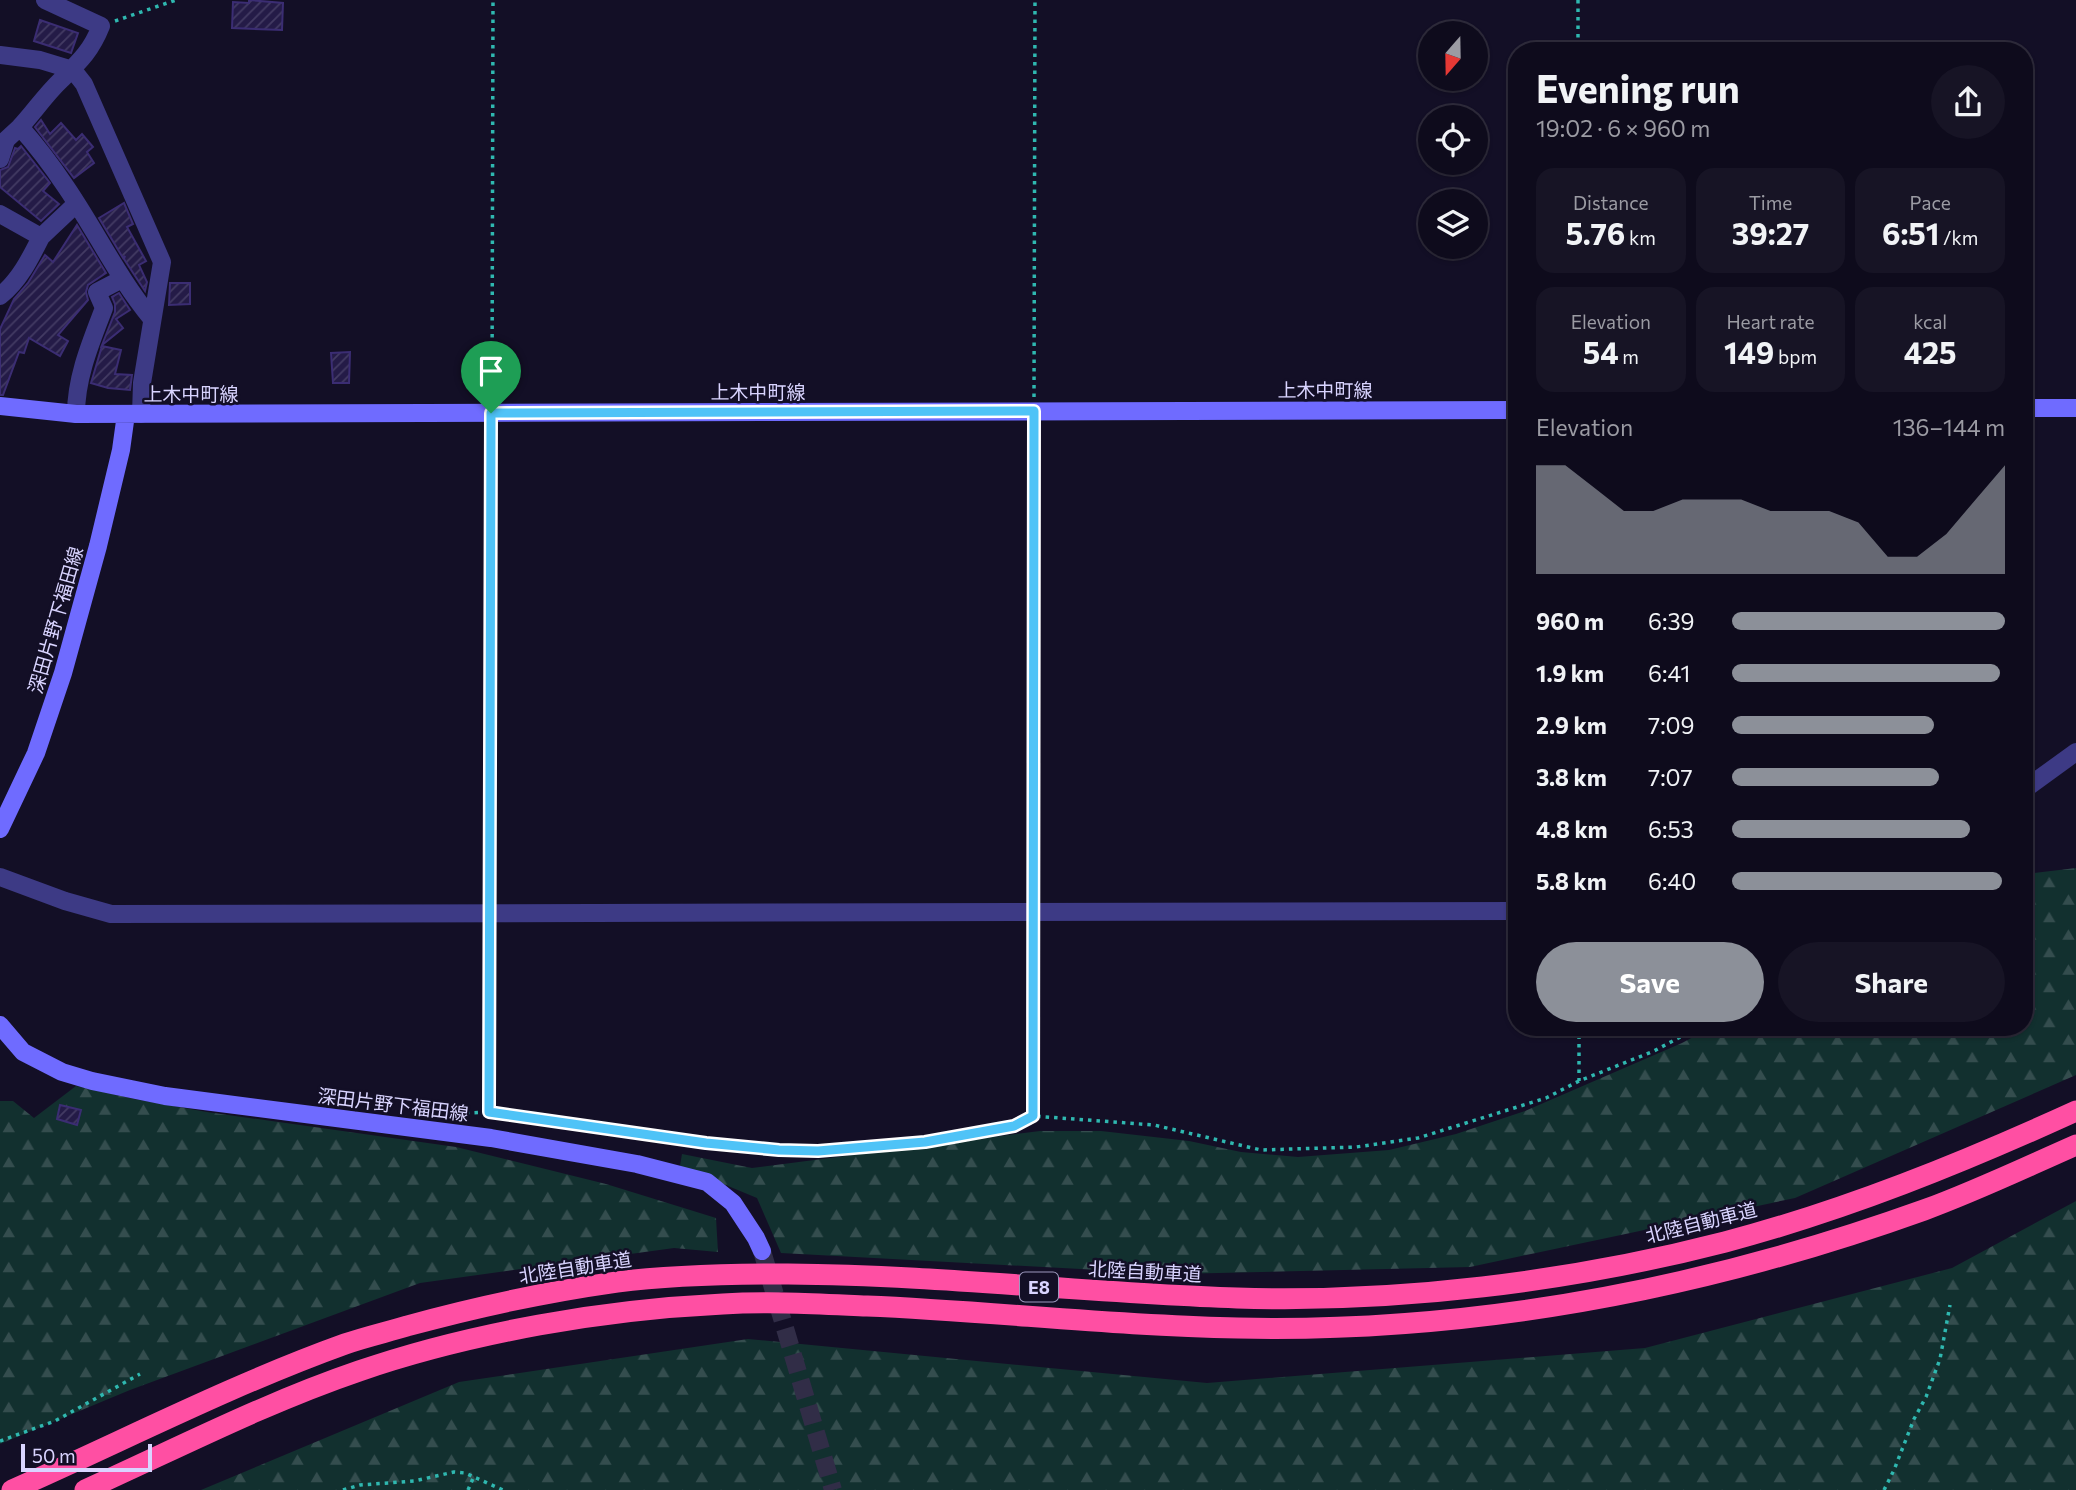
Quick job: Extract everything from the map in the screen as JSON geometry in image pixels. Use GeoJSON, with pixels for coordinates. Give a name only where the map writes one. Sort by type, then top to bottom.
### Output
{"type":"FeatureCollection","features":[{"type":"Feature","properties":{"kind":"highway","name":"北陸自動車道"},"geometry":{"type":"LineString","coordinates":[[12,1490],[267,1374],[351,1342],[526,1297],[622,1282],[723,1274],[887,1277],[1151,1295],[1245,1298],[1338,1297],[1456,1289],[1612,1266],[1724,1242],[1911,1182],[2076,1111]]}},
{"type":"Feature","properties":{"kind":"highway","name":"E8"},"geometry":{"type":"LineString","coordinates":[[85,1490],[267,1407],[360,1370],[452,1344],[541,1324],[631,1312],[724,1304],[911,1308],[1238,1328],[1336,1328],[1429,1322],[1530,1311],[1634,1293],[1828,1242],[1929,1208],[2076,1145]]}},
{"type":"Feature","properties":{"kind":"main road","name":"上木中町線"},"geometry":{"type":"LineString","coordinates":[[0,406],[76,414],[1508,410]]}},
{"type":"Feature","properties":{"kind":"main road"},"geometry":{"type":"LineString","coordinates":[[2033,408],[2076,408]]}},
{"type":"Feature","properties":{"kind":"main road","name":"深田片野下福田線"},"geometry":{"type":"LineString","coordinates":[[0,829],[36,753],[63,673],[121,450],[134,414]]}},
{"type":"Feature","properties":{"kind":"main road","name":"深田片野下福田線"},"geometry":{"type":"LineString","coordinates":[[0,1025],[6,1044],[62,1072],[92,1081],[164,1096],[491,1138],[637,1164],[707,1181],[733,1203],[757,1238],[762,1251]]}},
{"type":"Feature","properties":{"kind":"street"},"geometry":{"type":"LineString","coordinates":[[0,159],[6,141],[61,80],[74,70],[95,42],[101,26],[45,0]]}},
{"type":"Feature","properties":{"kind":"street"},"geometry":{"type":"LineString","coordinates":[[0,55],[40,60],[74,70],[84,84],[162,262],[142,383],[134,414]]}},
{"type":"Feature","properties":{"kind":"street"},"geometry":{"type":"LineString","coordinates":[[20,127],[37,147],[122,279],[152,319]]}},
{"type":"Feature","properties":{"kind":"street"},"geometry":{"type":"LineString","coordinates":[[0,296],[10,288],[26,265],[41,237],[76,204]]}},
{"type":"Feature","properties":{"kind":"street"},"geometry":{"type":"LineString","coordinates":[[0,214],[41,237]]}},
{"type":"Feature","properties":{"kind":"street"},"geometry":{"type":"LineString","coordinates":[[76,414],[76,396],[86,355],[104,308],[97,292],[122,279]]}},
{"type":"Feature","properties":{"kind":"street"},"geometry":{"type":"LineString","coordinates":[[2033,783],[2076,752]]}},
{"type":"Feature","properties":{"kind":"street"},"geometry":{"type":"LineString","coordinates":[[0,877],[65,901],[111,914],[1508,911]]}},
{"type":"Feature","properties":{"kind":"path"},"geometry":{"type":"LineString","coordinates":[[101,26],[176,0]]}},
{"type":"Feature","properties":{"kind":"path"},"geometry":{"type":"LineString","coordinates":[[489,1112],[493,0]]}},
{"type":"Feature","properties":{"kind":"path"},"geometry":{"type":"LineString","coordinates":[[1033,1116],[1035,0]]}},
{"type":"Feature","properties":{"kind":"path"},"geometry":{"type":"LineString","coordinates":[[1578,0],[1578,42]]}},
{"type":"Feature","properties":{"kind":"path"},"geometry":{"type":"LineString","coordinates":[[1579,1036],[1579,1081]]}},
{"type":"Feature","properties":{"kind":"path"},"geometry":{"type":"LineString","coordinates":[[447,1114],[489,1112],[706,1143],[779,1150],[818,1151],[925,1142],[1014,1126],[1033,1116],[1154,1125],[1261,1150],[1356,1147],[1418,1138],[1546,1098],[1682,1036]]}},
{"type":"Feature","properties":{"kind":"path"},"geometry":{"type":"LineString","coordinates":[[1884,1490],[1895,1470],[1940,1359],[1950,1305]]}},
{"type":"Feature","properties":{"kind":"path"},"geometry":{"type":"LineString","coordinates":[[0,1441],[55,1421],[140,1374]]}},
{"type":"Feature","properties":{"kind":"path"},"geometry":{"type":"LineString","coordinates":[[343,1490],[360,1485],[414,1480],[453,1472],[474,1476],[503,1490]]}},
{"type":"Feature","properties":{"kind":"path"},"geometry":{"type":"LineString","coordinates":[[468,1490],[474,1476]]}},
{"type":"Feature","properties":{"kind":"green space"},"geometry":{"type":"Polygon","coordinates":[[[2076,868],[2076,1075],[1795,1198],[1470,1267],[1174,1274],[781,1253],[757,1198],[680,1166],[682,1154],[752,1168],[1040,1131],[1101,1131],[1189,1141],[1241,1152],[1298,1157],[1389,1150],[1456,1134],[1525,1111],[1695,1036],[2033,1036],[2033,873],[2076,868]]]}},
{"type":"Feature","properties":{"kind":"green space"},"geometry":{"type":"Polygon","coordinates":[[[76,1086],[207,1112],[456,1147],[606,1184],[716,1218],[718,1252],[674,1248],[420,1283],[130,1390],[0,1444],[0,1101],[13,1101],[34,1118],[76,1086]]]}},
{"type":"Feature","properties":{"kind":"green space"},"geometry":{"type":"Polygon","coordinates":[[[2076,1201],[2076,1490],[201,1490],[459,1382],[748,1339],[1207,1383],[1645,1348],[1952,1268],[2076,1201]]]}},
{"type":"Feature","properties":{"kind":"building"},"geometry":{"type":"Polygon","coordinates":[[[249,0],[283,3],[282,30],[232,28],[233,2],[249,3],[249,0]]]}},
{"type":"Feature","properties":{"kind":"building"},"geometry":{"type":"Polygon","coordinates":[[[40,20],[78,33],[71,53],[34,41],[40,20]]]}},
{"type":"Feature","properties":{"kind":"building"},"geometry":{"type":"Polygon","coordinates":[[[41,120],[50,134],[61,123],[76,140],[82,134],[93,147],[87,152],[94,163],[74,178],[35,127],[41,120]]]}},
{"type":"Feature","properties":{"kind":"building"},"geometry":{"type":"Polygon","coordinates":[[[21,146],[50,183],[43,191],[59,204],[41,221],[0,187],[0,170],[8,167],[15,148],[21,146]]]}},
{"type":"Feature","properties":{"kind":"building"},"geometry":{"type":"Polygon","coordinates":[[[124,203],[133,224],[127,227],[146,261],[139,265],[147,282],[145,291],[99,218],[124,203]]]}},
{"type":"Feature","properties":{"kind":"building"},"geometry":{"type":"Polygon","coordinates":[[[77,225],[106,273],[88,285],[88,300],[58,335],[68,341],[60,356],[29,338],[24,353],[19,352],[3,395],[0,395],[0,329],[14,299],[28,283],[45,255],[53,262],[77,225]]]}},
{"type":"Feature","properties":{"kind":"building"},"geometry":{"type":"Polygon","coordinates":[[[170,283],[190,283],[190,304],[169,305],[170,283]]]}},
{"type":"Feature","properties":{"kind":"building"},"geometry":{"type":"Polygon","coordinates":[[[119,293],[130,310],[116,319],[123,328],[102,345],[115,312],[112,297],[119,293]]]}},
{"type":"Feature","properties":{"kind":"building"},"geometry":{"type":"Polygon","coordinates":[[[102,346],[121,350],[115,374],[132,375],[130,390],[91,383],[102,346]]]}},
{"type":"Feature","properties":{"kind":"building"},"geometry":{"type":"Polygon","coordinates":[[[350,352],[349,383],[333,383],[331,353],[350,352]]]}},
{"type":"Feature","properties":{"kind":"building"},"geometry":{"type":"Polygon","coordinates":[[[60,1105],[81,1110],[77,1125],[57,1119],[60,1105]]]}},
{"type":"Feature","properties":{"kind":"tunnel"},"geometry":{"type":"LineString","coordinates":[[762,1251],[833,1490]]}},
{"type":"Feature","properties":{"kind":"route"},"geometry":{"type":"LineString","coordinates":[[1034,411],[1033,1116],[1014,1126],[925,1142],[818,1151],[706,1143],[489,1112],[491,413],[1034,411]]}}]}
